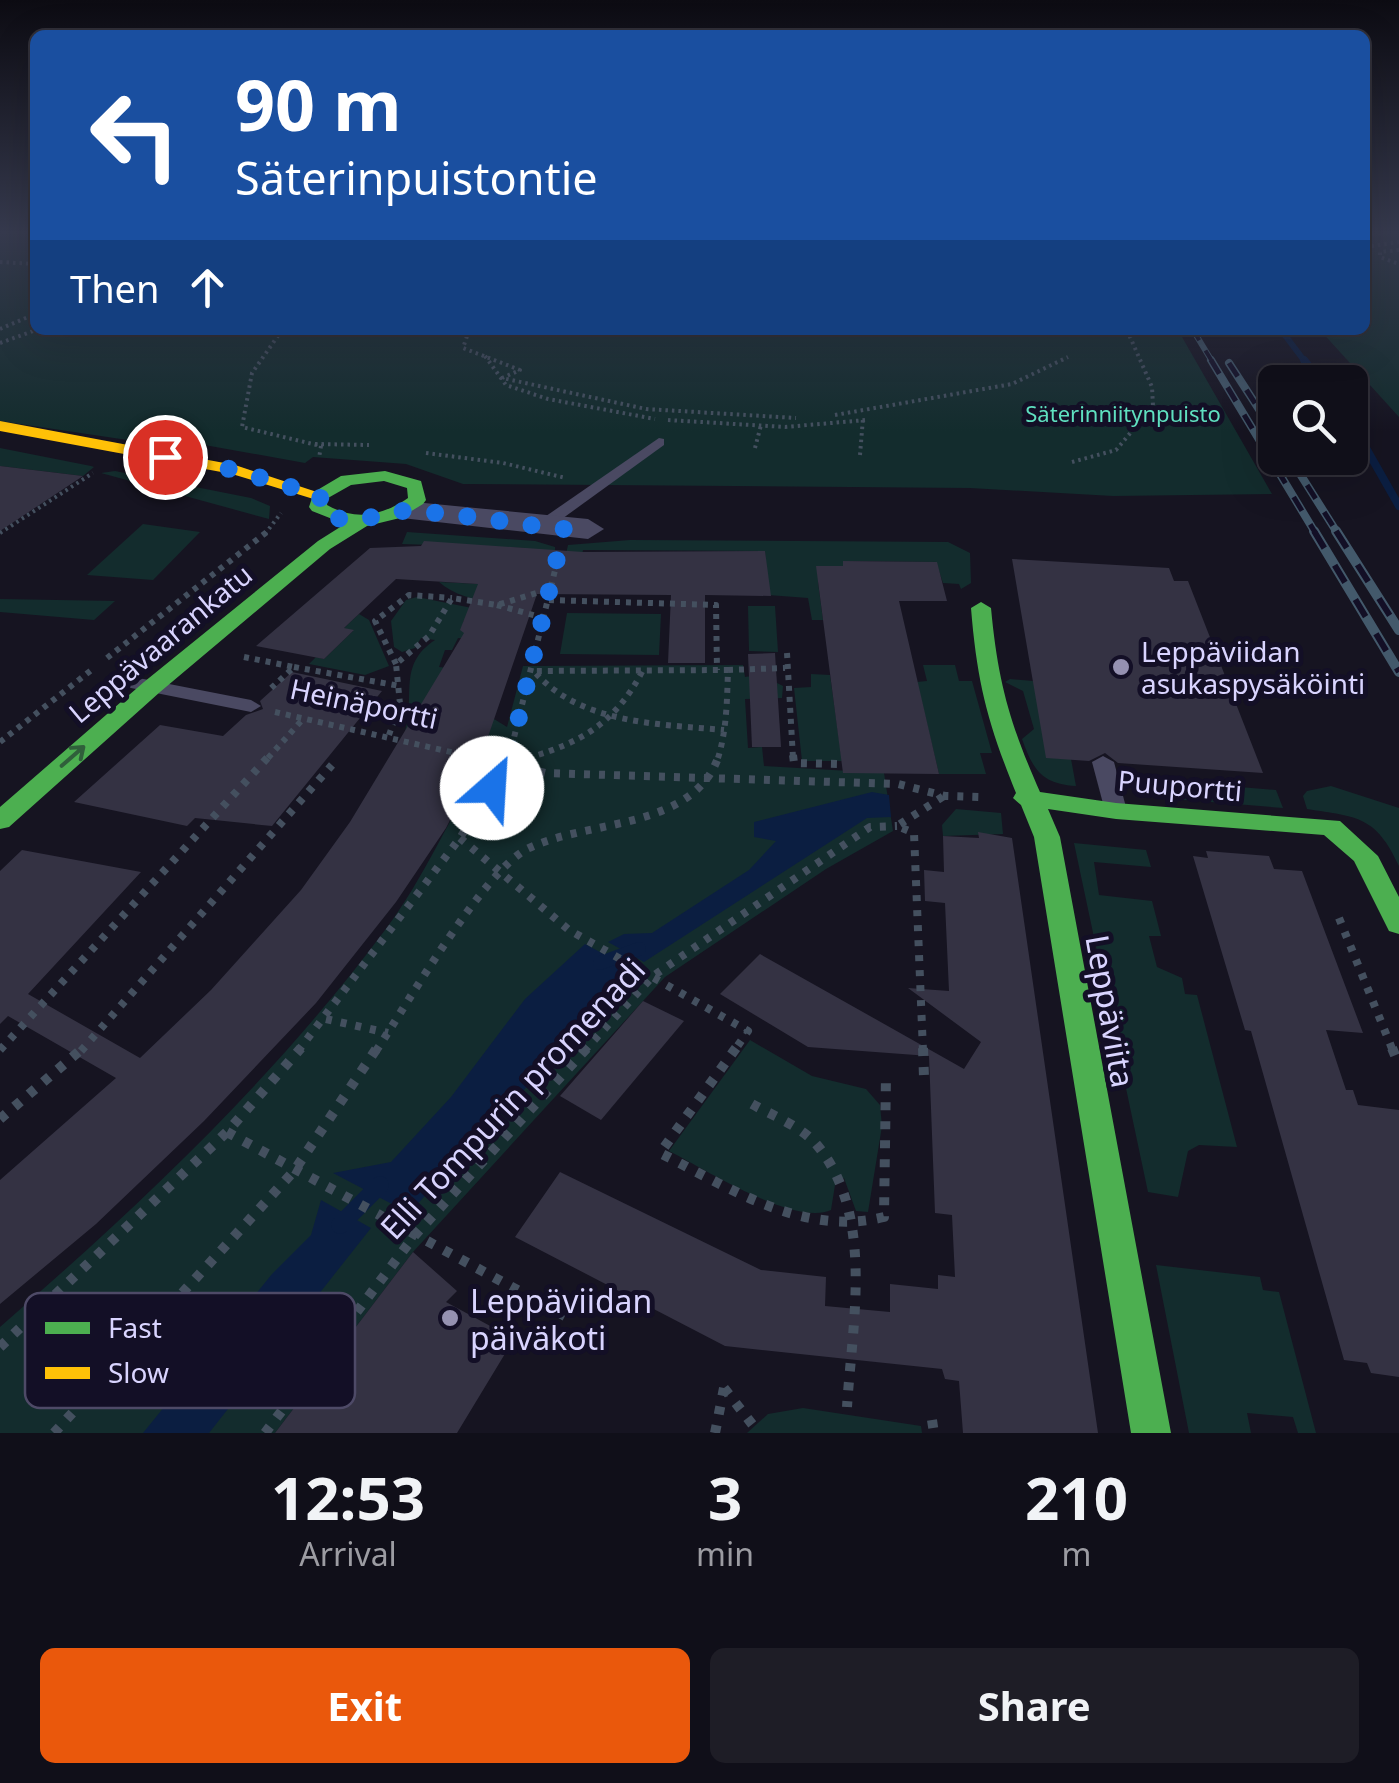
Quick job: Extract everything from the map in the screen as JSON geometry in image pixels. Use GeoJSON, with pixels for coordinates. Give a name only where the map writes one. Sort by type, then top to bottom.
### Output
{"type":"FeatureCollection","features":[{"type":"Feature","properties":{"kind":"main road"},"geometry":{"type":"LineString","coordinates":[[0,426],[235,470],[385,476],[414,485],[417,500],[404,510],[364,520],[235,470]]}},
{"type":"Feature","properties":{"kind":"main road","name":"Leppävaarankatu"},"geometry":{"type":"LineString","coordinates":[[211,607],[321,504],[337,484],[360,478]]}},
{"type":"Feature","properties":{"kind":"main road","name":"Leppävaarankatu"},"geometry":{"type":"LineString","coordinates":[[0,821],[152,687],[324,544],[364,520]]}},
{"type":"Feature","properties":{"kind":"main road","name":"Leppäviita"},"geometry":{"type":"LineString","coordinates":[[980,608],[982,656],[1025,798],[1047,837],[1152,1433]]}},
{"type":"Feature","properties":{"kind":"main road","name":"Leppävaarankatu"},"geometry":{"type":"LineString","coordinates":[[111,686],[141,662]]}},
{"type":"Feature","properties":{"kind":"main road","name":"Puuportti"},"geometry":{"type":"LineString","coordinates":[[1025,798],[1116,812],[1331,828],[1350,836],[1367,854],[1399,924]]}},
{"type":"Feature","properties":{"kind":"street"},"geometry":{"type":"LineString","coordinates":[[404,510],[565,528]]}},
{"type":"Feature","properties":{"kind":"lane"},"geometry":{"type":"LineString","coordinates":[[565,528],[594,486],[659,442]]}},
{"type":"Feature","properties":{"kind":"lane","name":"Heinäportti"},"geometry":{"type":"LineString","coordinates":[[111,686],[152,687],[251,706]]}},
{"type":"Feature","properties":{"kind":"lane"},"geometry":{"type":"LineString","coordinates":[[1103,762],[1116,812]]}},
{"type":"Feature","properties":{"kind":"path"},"geometry":{"type":"LineString","coordinates":[[0,329],[30,316]]}},
{"type":"Feature","properties":{"kind":"path"},"geometry":{"type":"LineString","coordinates":[[0,343],[30,332]]}},
{"type":"Feature","properties":{"kind":"path"},"geometry":{"type":"LineString","coordinates":[[279,335],[252,374],[242,427],[256,434],[315,444],[372,445]]}},
{"type":"Feature","properties":{"kind":"path"},"geometry":{"type":"LineString","coordinates":[[468,335],[464,348],[520,370],[502,378]]}},
{"type":"Feature","properties":{"kind":"path"},"geometry":{"type":"LineString","coordinates":[[1072,462],[1116,450],[1153,406],[1152,387],[1129,335]]}},
{"type":"Feature","properties":{"kind":"path"},"geometry":{"type":"LineString","coordinates":[[485,356],[506,385],[548,400],[622,414],[761,426],[866,420]]}},
{"type":"Feature","properties":{"kind":"path"},"geometry":{"type":"LineString","coordinates":[[834,416],[1012,384],[1068,356]]}},
{"type":"Feature","properties":{"kind":"path"},"geometry":{"type":"LineString","coordinates":[[502,378],[629,406],[796,418]]}},
{"type":"Feature","properties":{"kind":"path"},"geometry":{"type":"LineString","coordinates":[[622,414],[629,406]]}},
{"type":"Feature","properties":{"kind":"path"},"geometry":{"type":"LineString","coordinates":[[687,431],[693,413]]}},
{"type":"Feature","properties":{"kind":"path"},"geometry":{"type":"LineString","coordinates":[[859,413],[866,420]]}},
{"type":"Feature","properties":{"kind":"path"},"geometry":{"type":"LineString","coordinates":[[754,448],[763,416]]}},
{"type":"Feature","properties":{"kind":"path"},"geometry":{"type":"LineString","coordinates":[[860,455],[866,420]]}},
{"type":"Feature","properties":{"kind":"path"},"geometry":{"type":"LineString","coordinates":[[315,444],[324,454],[319,459]]}},
{"type":"Feature","properties":{"kind":"path"},"geometry":{"type":"LineString","coordinates":[[409,450],[503,463],[594,486]]}},
{"type":"Feature","properties":{"kind":"path"},"geometry":{"type":"LineString","coordinates":[[0,533],[107,465]]}},
{"type":"Feature","properties":{"kind":"path"},"geometry":{"type":"LineString","coordinates":[[0,742],[273,527],[282,512],[279,503]]}},
{"type":"Feature","properties":{"kind":"path"},"geometry":{"type":"LineString","coordinates":[[56,1293],[227,1132],[326,1018],[460,838],[508,763],[534,671],[565,528]]}},
{"type":"Feature","properties":{"kind":"path"},"geometry":{"type":"LineString","coordinates":[[389,736],[400,704],[400,686],[396,664],[375,621],[400,596],[426,593],[544,618]]}},
{"type":"Feature","properties":{"kind":"path"},"geometry":{"type":"LineString","coordinates":[[496,605],[550,594],[574,604],[716,605],[717,670]]}},
{"type":"Feature","properties":{"kind":"path"},"geometry":{"type":"LineString","coordinates":[[396,664],[429,636],[452,598]]}},
{"type":"Feature","properties":{"kind":"path"},"geometry":{"type":"LineString","coordinates":[[788,653],[785,668],[794,764],[842,764]]}},
{"type":"Feature","properties":{"kind":"path"},"geometry":{"type":"LineString","coordinates":[[228,654],[400,686]]}},
{"type":"Feature","properties":{"kind":"path"},"geometry":{"type":"LineString","coordinates":[[251,706],[294,667]]}},
{"type":"Feature","properties":{"kind":"path"},"geometry":{"type":"LineString","coordinates":[[534,671],[785,668]]}},
{"type":"Feature","properties":{"kind":"path"},"geometry":{"type":"LineString","coordinates":[[508,763],[557,749],[618,717],[642,670]]}},
{"type":"Feature","properties":{"kind":"path"},"geometry":{"type":"LineString","coordinates":[[183,1293],[294,1172],[500,868],[529,848],[595,825],[672,807],[710,778],[724,730],[728,670]]}},
{"type":"Feature","properties":{"kind":"path"},"geometry":{"type":"LineString","coordinates":[[534,671],[543,687],[618,717],[724,730]]}},
{"type":"Feature","properties":{"kind":"path","name":"Heinäportti"},"geometry":{"type":"LineString","coordinates":[[251,706],[546,773],[898,784],[945,796],[1025,798]]}},
{"type":"Feature","properties":{"kind":"path"},"geometry":{"type":"LineString","coordinates":[[0,1050],[304,718]]}},
{"type":"Feature","properties":{"kind":"path"},"geometry":{"type":"LineString","coordinates":[[0,1119],[76,1056],[332,765]]}},
{"type":"Feature","properties":{"kind":"path","name":"Elli Tompurin promenadi"},"geometry":{"type":"LineString","coordinates":[[355,1314],[415,1235],[654,976],[870,827],[897,826],[945,796]]}},
{"type":"Feature","properties":{"kind":"path"},"geometry":{"type":"LineString","coordinates":[[897,826],[914,832],[924,1077]]}},
{"type":"Feature","properties":{"kind":"path"},"geometry":{"type":"LineString","coordinates":[[460,838],[515,880],[569,930],[640,966],[748,1032],[660,1153],[783,1213],[854,1224],[884,1217],[886,1074]]}},
{"type":"Feature","properties":{"kind":"path"},"geometry":{"type":"LineString","coordinates":[[1335,908],[1399,1065]]}},
{"type":"Feature","properties":{"kind":"path"},"geometry":{"type":"LineString","coordinates":[[326,1018],[388,1033]]}},
{"type":"Feature","properties":{"kind":"path"},"geometry":{"type":"LineString","coordinates":[[752,1104],[816,1143],[840,1181],[854,1224],[847,1407]]}},
{"type":"Feature","properties":{"kind":"path"},"geometry":{"type":"LineString","coordinates":[[227,1132],[294,1172],[565,1316]]}},
{"type":"Feature","properties":{"kind":"path"},"geometry":{"type":"LineString","coordinates":[[0,1346],[25,1322]]}},
{"type":"Feature","properties":{"kind":"path"},"geometry":{"type":"LineString","coordinates":[[715,1433],[724,1388],[759,1433]]}},
{"type":"Feature","properties":{"kind":"path"},"geometry":{"type":"LineString","coordinates":[[54,1433],[77,1408]]}},
{"type":"Feature","properties":{"kind":"path","name":"Elli Tompurin promenadi"},"geometry":{"type":"LineString","coordinates":[[265,1433],[284,1408]]}},
{"type":"Feature","properties":{"kind":"green space","name":"Säterinniitynpuisto"},"geometry":{"type":"Polygon","coordinates":[[[0,298],[30,298],[30,335],[1181,335],[1272,494],[1113,496],[970,488],[463,484],[406,464],[313,457],[305,463],[171,439],[161,445],[0,421],[0,298]]]}},
{"type":"Feature","properties":{"kind":"green space"},"geometry":{"type":"Polygon","coordinates":[[[1370,298],[1399,298],[1399,417],[1368,383],[1368,365],[1352,365],[1325,335],[1370,335],[1370,298]]]}},
{"type":"Feature","properties":{"kind":"green space"},"geometry":{"type":"Polygon","coordinates":[[[0,448],[94,467],[83,476],[0,466],[0,448]]]}},
{"type":"Feature","properties":{"kind":"green space"},"geometry":{"type":"Polygon","coordinates":[[[115,471],[251,498],[270,506],[269,519],[101,473],[115,471]]]}},
{"type":"Feature","properties":{"kind":"green space"},"geometry":{"type":"Polygon","coordinates":[[[143,524],[200,532],[153,580],[87,575],[143,524]]]}},
{"type":"Feature","properties":{"kind":"green space"},"geometry":{"type":"Polygon","coordinates":[[[407,532],[535,541],[555,547],[555,563],[544,588],[531,594],[504,600],[476,599],[439,582],[519,586],[535,554],[524,553],[526,548],[402,544],[407,532]]]}},
{"type":"Feature","properties":{"kind":"green space"},"geometry":{"type":"Polygon","coordinates":[[[630,540],[948,542],[970,553],[971,583],[961,589],[959,584],[943,583],[936,562],[843,561],[843,566],[818,582],[823,620],[812,620],[808,598],[768,595],[765,551],[583,550],[575,594],[557,594],[568,545],[630,540]]]}},
{"type":"Feature","properties":{"kind":"green space"},"geometry":{"type":"Polygon","coordinates":[[[417,597],[472,608],[463,622],[497,624],[491,639],[458,638],[452,650],[445,650],[439,667],[449,668],[432,717],[494,719],[507,727],[523,666],[743,665],[745,677],[751,676],[760,687],[777,683],[783,686],[782,698],[745,699],[748,748],[762,747],[764,766],[884,773],[893,831],[826,869],[665,977],[413,1252],[355,1328],[355,1293],[38,1293],[203,1139],[298,1038],[400,908],[495,749],[469,749],[405,732],[412,670],[423,650],[435,640],[421,638],[415,648],[402,652],[394,647],[391,621],[406,600],[417,597]]]}},
{"type":"Feature","properties":{"kind":"green space"},"geometry":{"type":"Polygon","coordinates":[[[0,599],[115,601],[94,620],[0,612],[0,599]]]}},
{"type":"Feature","properties":{"kind":"green space"},"geometry":{"type":"Polygon","coordinates":[[[748,606],[775,606],[778,652],[749,651],[748,606]]]}},
{"type":"Feature","properties":{"kind":"green space"},"geometry":{"type":"Polygon","coordinates":[[[567,613],[661,614],[659,655],[560,654],[567,613]]]}},
{"type":"Feature","properties":{"kind":"green space"},"geometry":{"type":"Polygon","coordinates":[[[359,614],[369,620],[389,666],[365,675],[309,664],[316,657],[324,659],[353,631],[344,628],[359,614]]]}},
{"type":"Feature","properties":{"kind":"green space"},"geometry":{"type":"Polygon","coordinates":[[[923,665],[955,665],[959,681],[972,681],[992,753],[980,753],[986,774],[939,774],[917,682],[927,681],[923,665]]]}},
{"type":"Feature","properties":{"kind":"green space"},"geometry":{"type":"Polygon","coordinates":[[[811,674],[830,675],[842,761],[802,761],[794,688],[811,687],[811,674]]]}},
{"type":"Feature","properties":{"kind":"green space"},"geometry":{"type":"Polygon","coordinates":[[[1033,681],[1071,759],[1076,786],[1047,778],[1030,759],[1022,739],[1034,729],[1023,691],[1005,682],[1033,681]]]}},
{"type":"Feature","properties":{"kind":"green space"},"geometry":{"type":"Polygon","coordinates":[[[1134,778],[1276,790],[1283,808],[1138,796],[1134,778]]]}},
{"type":"Feature","properties":{"kind":"green space"},"geometry":{"type":"Polygon","coordinates":[[[1331,786],[1399,808],[1399,866],[1382,837],[1364,822],[1307,809],[1303,796],[1307,791],[1331,786]]]}},
{"type":"Feature","properties":{"kind":"green space"},"geometry":{"type":"Polygon","coordinates":[[[956,809],[1001,813],[1003,834],[943,836],[942,825],[956,809]]]}},
{"type":"Feature","properties":{"kind":"green space"},"geometry":{"type":"Polygon","coordinates":[[[1074,843],[1146,850],[1151,867],[1094,862],[1099,895],[1152,901],[1161,936],[1149,936],[1157,967],[1182,978],[1185,994],[1197,995],[1237,1147],[1199,1145],[1188,1151],[1178,1197],[1148,1192],[1074,843]]]}},
{"type":"Feature","properties":{"kind":"green space"},"geometry":{"type":"Polygon","coordinates":[[[750,1040],[812,1076],[866,1089],[880,1105],[882,1126],[868,1212],[856,1211],[844,1178],[835,1185],[831,1210],[795,1210],[749,1193],[669,1151],[750,1040]]]}},
{"type":"Feature","properties":{"kind":"green space"},"geometry":{"type":"Polygon","coordinates":[[[1156,1265],[1260,1277],[1263,1290],[1279,1292],[1316,1433],[1298,1433],[1293,1417],[1247,1413],[1251,1433],[1189,1433],[1156,1265]]]}},
{"type":"Feature","properties":{"kind":"green space"},"geometry":{"type":"Polygon","coordinates":[[[25,1305],[25,1408],[294,1408],[275,1433],[0,1433],[0,1327],[25,1305]]]}},
{"type":"Feature","properties":{"kind":"green space"},"geometry":{"type":"Polygon","coordinates":[[[803,1408],[921,1426],[922,1433],[747,1433],[768,1414],[803,1408]]]}},
{"type":"Feature","properties":{"kind":"water"},"geometry":{"type":"Polygon","coordinates":[[[872,792],[889,795],[891,817],[867,818],[644,962],[608,942],[624,934],[652,933],[749,870],[776,841],[754,837],[754,822],[872,792]]]}},
{"type":"Feature","properties":{"kind":"water"},"geometry":{"type":"Polygon","coordinates":[[[585,944],[635,971],[409,1213],[333,1173],[391,1162],[451,1097],[525,999],[585,944]]]}},
{"type":"Feature","properties":{"kind":"water"},"geometry":{"type":"Polygon","coordinates":[[[321,1200],[371,1228],[320,1293],[257,1293],[272,1274],[311,1235],[321,1200]]]}},
{"type":"Feature","properties":{"kind":"water"},"geometry":{"type":"Polygon","coordinates":[[[163,1408],[229,1408],[209,1433],[143,1433],[163,1408]]]}},
{"type":"Feature","properties":{"kind":"building"},"geometry":{"type":"Polygon","coordinates":[[[0,466],[83,476],[0,531],[0,466]]]}},
{"type":"Feature","properties":{"kind":"building"},"geometry":{"type":"Polygon","coordinates":[[[424,541],[583,552],[765,551],[771,596],[705,595],[705,663],[668,663],[671,595],[537,594],[479,763],[446,828],[396,902],[316,1003],[204,1121],[96,1224],[0,1304],[0,1180],[116,1078],[8,1016],[0,1024],[0,871],[22,850],[141,872],[28,994],[140,1058],[211,990],[301,890],[350,822],[464,633],[460,630],[478,584],[396,579],[344,628],[354,630],[324,659],[256,646],[370,548],[421,546],[424,541]]]}},
{"type":"Feature","properties":{"kind":"building","name":"Leppäviidan asukaspysäköinti"},"geometry":{"type":"Polygon","coordinates":[[[1012,559],[1169,568],[1174,581],[1188,581],[1263,773],[1118,763],[1105,753],[1089,761],[1046,758],[1012,559]]]}},
{"type":"Feature","properties":{"kind":"building"},"geometry":{"type":"Polygon","coordinates":[[[843,561],[937,562],[947,601],[899,601],[939,774],[843,773],[816,566],[843,566],[843,561]]]}},
{"type":"Feature","properties":{"kind":"building"},"geometry":{"type":"Polygon","coordinates":[[[775,653],[781,747],[752,747],[748,654],[775,653]]]}},
{"type":"Feature","properties":{"kind":"building"},"geometry":{"type":"Polygon","coordinates":[[[292,672],[382,691],[272,826],[195,818],[187,826],[74,802],[160,725],[223,736],[246,715],[263,709],[260,701],[292,672]]]}},
{"type":"Feature","properties":{"kind":"building"},"geometry":{"type":"Polygon","coordinates":[[[978,832],[1012,838],[1098,1433],[963,1433],[959,1381],[945,1379],[942,1369],[725,1346],[515,1237],[560,1172],[761,1270],[826,1277],[825,1306],[890,1312],[890,1284],[938,1289],[938,1275],[955,1277],[952,1215],[935,1213],[929,1056],[808,1047],[720,994],[760,954],[964,1069],[981,1042],[908,988],[949,991],[945,903],[925,901],[924,870],[944,872],[943,836],[979,838],[978,832]]]}},
{"type":"Feature","properties":{"kind":"building"},"geometry":{"type":"Polygon","coordinates":[[[1206,851],[1269,856],[1274,869],[1302,871],[1363,1033],[1326,1030],[1346,1090],[1353,1090],[1358,1105],[1399,1110],[1399,1377],[1371,1373],[1367,1363],[1344,1360],[1251,1031],[1245,1030],[1193,856],[1208,858],[1206,851]]]}},
{"type":"Feature","properties":{"kind":"building"},"geometry":{"type":"Polygon","coordinates":[[[643,1001],[684,1021],[601,1120],[560,1096],[643,1001]]]}},
{"type":"Feature","properties":{"kind":"building"},"geometry":{"type":"Polygon","coordinates":[[[413,1252],[457,1291],[446,1302],[514,1339],[457,1433],[275,1433],[294,1408],[355,1408],[355,1328],[413,1252]]]}},
{"type":"Feature","properties":{"kind":"waterway"},"geometry":{"type":"LineString","coordinates":[[1285,335],[1306,363]]}},
{"type":"Feature","properties":{"kind":"waterway"},"geometry":{"type":"LineString","coordinates":[[1304,360],[1308,365]]}},
{"type":"Feature","properties":{"kind":"waterway"},"geometry":{"type":"LineString","coordinates":[[1368,452],[1399,506]]}},
{"type":"Feature","properties":{"kind":"waterway"},"geometry":{"type":"LineString","coordinates":[[600,963],[639,949]]}},
{"type":"Feature","properties":{"kind":"waterway"},"geometry":{"type":"LineString","coordinates":[[340,1225],[380,1185]]}},
{"type":"Feature","properties":{"kind":"railway"},"geometry":{"type":"LineString","coordinates":[[1196,335],[1213,363]]}},
{"type":"Feature","properties":{"kind":"railway"},"geometry":{"type":"LineString","coordinates":[[1211,360],[1316,534]]}},
{"type":"Feature","properties":{"kind":"railway"},"geometry":{"type":"LineString","coordinates":[[1229,363],[1258,408]]}},
{"type":"Feature","properties":{"kind":"railway"},"geometry":{"type":"LineString","coordinates":[[1301,475],[1338,534]]}},
{"type":"Feature","properties":{"kind":"railway"},"geometry":{"type":"LineString","coordinates":[[1314,531],[1399,672]]}},
{"type":"Feature","properties":{"kind":"railway"},"geometry":{"type":"LineString","coordinates":[[1336,531],[1399,630]]}},
{"type":"Feature","properties":{"kind":"traffic: fast"},"geometry":{"type":"LineString","coordinates":[[385,476],[415,485],[417,500],[394,514],[355,521],[318,507],[320,496],[347,480],[385,476]]}},
{"type":"Feature","properties":{"kind":"traffic: fast"},"geometry":{"type":"LineString","coordinates":[[0,821],[152,687],[324,545],[364,520]]}},
{"type":"Feature","properties":{"kind":"traffic: fast"},"geometry":{"type":"LineString","coordinates":[[981,608],[986,667],[1000,726],[1047,837],[1151,1433]]}},
{"type":"Feature","properties":{"kind":"traffic: fast"},"geometry":{"type":"LineString","coordinates":[[1025,798],[1116,811],[1331,827],[1365,856],[1399,924]]}},
{"type":"Feature","properties":{"kind":"traffic: slow"},"geometry":{"type":"LineString","coordinates":[[0,426],[235,470],[320,496]]}},
{"type":"Feature","properties":{"kind":"place","name":"Leppäviidan asukaspysäköinti"},"geometry":{"type":"Point","coordinates":[1121,667]}},
{"type":"Feature","properties":{"kind":"place","name":"Leppäviidan päiväkoti"},"geometry":{"type":"Point","coordinates":[450,1318]}},
{"type":"Feature","properties":{"kind":"route"},"geometry":{"type":"LineString","coordinates":[[165,457],[298,487],[320,496],[318,506],[322,512],[338,518],[373,519],[404,510],[564,529],[534,671],[508,763],[492,788]]}}]}
